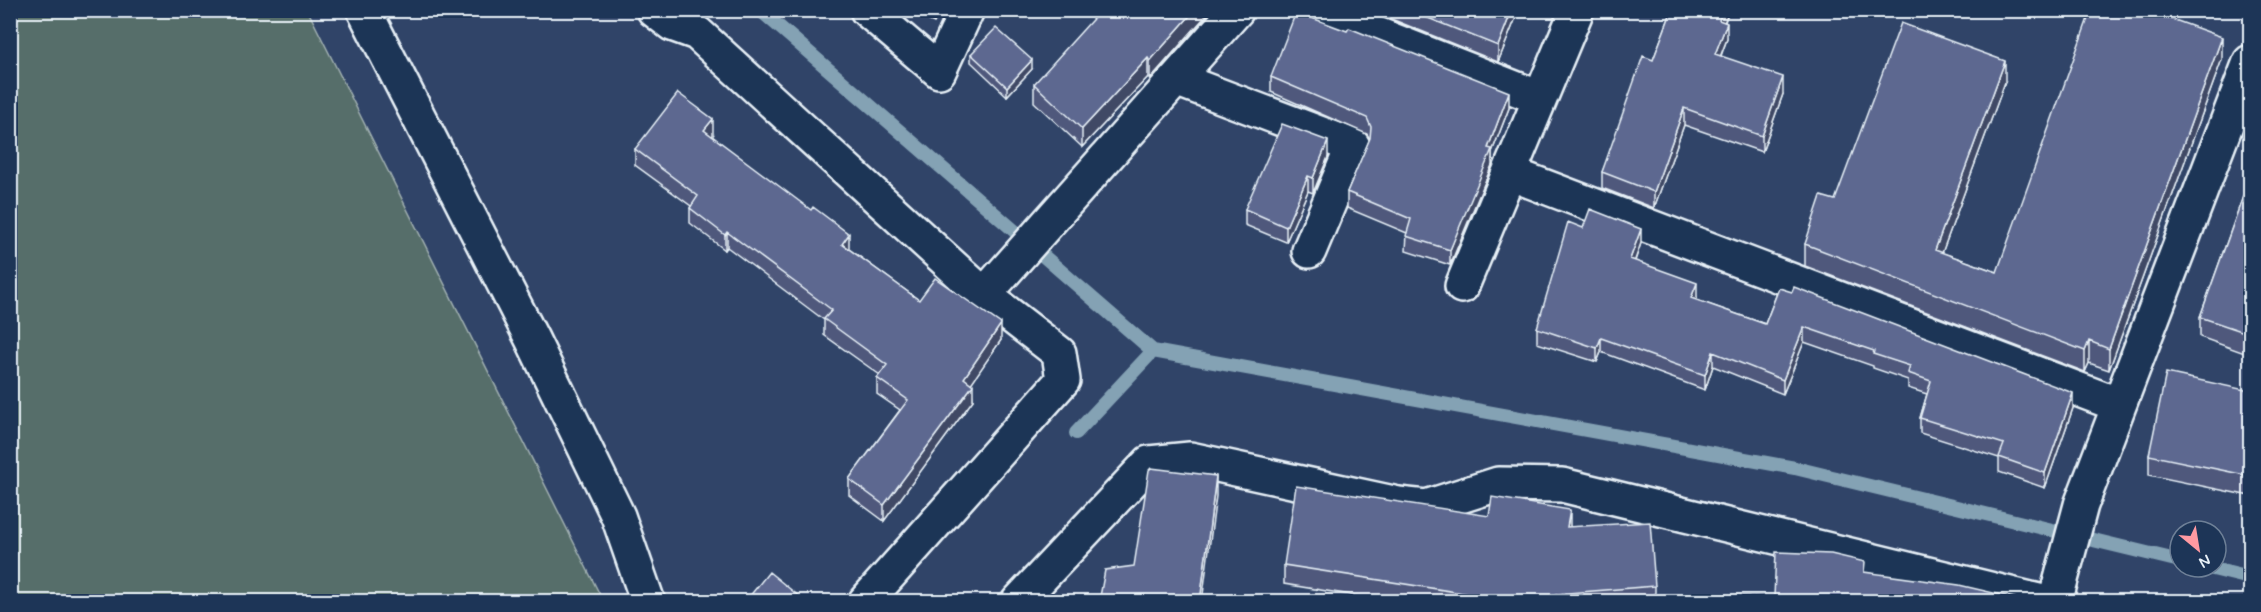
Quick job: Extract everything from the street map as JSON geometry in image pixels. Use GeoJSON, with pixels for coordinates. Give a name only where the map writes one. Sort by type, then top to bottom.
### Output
{"type":"FeatureCollection","features":[{"type":"Feature","properties":{"kind":"street"},"geometry":{"type":"LineString","coordinates":[[654,10],[672,24],[697,33],[984,295],[1059,353],[1063,380],[866,602]]}},
{"type":"Feature","properties":{"kind":"street"},"geometry":{"type":"LineString","coordinates":[[867,10],[939,71],[967,10]]}},
{"type":"Feature","properties":{"kind":"street"},"geometry":{"type":"LineString","coordinates":[[984,295],[1237,10]]}},
{"type":"Feature","properties":{"kind":"street"},"geometry":{"type":"LineString","coordinates":[[1316,10],[1540,98]]}},
{"type":"Feature","properties":{"kind":"street"},"geometry":{"type":"LineString","coordinates":[[1462,286],[1577,10]]}},
{"type":"Feature","properties":{"kind":"street"},"geometry":{"type":"LineString","coordinates":[[371,13],[618,516],[648,602]]}},
{"type":"Feature","properties":{"kind":"street"},"geometry":{"type":"LineString","coordinates":[[2055,602],[2081,506],[2250,62]]}},
{"type":"Feature","properties":{"kind":"street"},"geometry":{"type":"LineString","coordinates":[[1176,79],[1353,146],[1309,251]]}},
{"type":"Feature","properties":{"kind":"street"},"geometry":{"type":"LineString","coordinates":[[1509,173],[2119,405]]}},
{"type":"Feature","properties":{"kind":"street"},"geometry":{"type":"LineString","coordinates":[[1018,602],[1149,463],[1190,459],[1398,504],[1426,507],[1498,484],[1562,485],[2043,602]]}},
{"type":"Feature","properties":{"kind":"green space"},"geometry":{"type":"Polygon","coordinates":[[[10,11],[308,11],[603,601],[11,601],[10,11]]]}},
{"type":"Feature","properties":{"kind":"building"},"geometry":{"type":"Polygon","coordinates":[[[1101,10],[1195,10],[1150,61],[1148,58],[1082,129],[1034,84],[1101,10]]]}},
{"type":"Feature","properties":{"kind":"building"},"geometry":{"type":"Polygon","coordinates":[[[1408,10],[1512,10],[1498,46],[1408,10]]]}},
{"type":"Feature","properties":{"kind":"building"},"geometry":{"type":"Polygon","coordinates":[[[1672,10],[1723,10],[1719,20],[1727,23],[1715,54],[1783,77],[1762,136],[1684,108],[1654,192],[1602,172],[1643,56],[1653,60],[1672,10]]]}},
{"type":"Feature","properties":{"kind":"building"},"geometry":{"type":"Polygon","coordinates":[[[2091,10],[2147,10],[2222,37],[2109,349],[2089,341],[2085,351],[1805,244],[1821,196],[1835,200],[1901,23],[2005,61],[1935,250],[1997,272],[2091,10]]]}},
{"type":"Feature","properties":{"kind":"building"},"geometry":{"type":"Polygon","coordinates":[[[1296,12],[1347,31],[1349,28],[1509,92],[1488,148],[1492,149],[1450,250],[1406,236],[1411,219],[1347,192],[1370,138],[1371,127],[1367,118],[1271,77],[1296,12]]]}},
{"type":"Feature","properties":{"kind":"building"},"geometry":{"type":"Polygon","coordinates":[[[996,28],[1032,60],[1007,87],[971,54],[996,28]]]}},
{"type":"Feature","properties":{"kind":"building"},"geometry":{"type":"Polygon","coordinates":[[[678,93],[713,119],[704,130],[811,210],[813,207],[849,234],[842,244],[919,300],[935,278],[1001,324],[964,378],[973,385],[884,505],[849,479],[908,400],[877,378],[887,365],[824,319],[832,310],[727,232],[725,235],[690,208],[698,196],[635,149],[678,93]]]}},
{"type":"Feature","properties":{"kind":"building"},"geometry":{"type":"Polygon","coordinates":[[[1282,124],[1328,141],[1313,178],[1308,176],[1286,227],[1245,209],[1282,124]]]}},
{"type":"Feature","properties":{"kind":"building"},"geometry":{"type":"Polygon","coordinates":[[[2250,177],[2250,334],[2200,317],[2250,177]]]}},
{"type":"Feature","properties":{"kind":"building"},"geometry":{"type":"Polygon","coordinates":[[[1590,209],[1641,229],[1630,259],[1697,283],[1691,298],[1765,324],[1779,288],[1792,292],[1794,287],[2073,393],[2045,473],[1999,457],[2004,444],[1920,418],[1931,381],[1908,373],[1910,366],[1804,327],[1783,380],[1713,352],[1705,375],[1601,338],[1597,348],[1537,328],[1568,222],[1583,228],[1590,209]]]}},
{"type":"Feature","properties":{"kind":"building"},"geometry":{"type":"Polygon","coordinates":[[[2166,373],[2250,391],[2250,476],[2149,455],[2166,373]]]}},
{"type":"Feature","properties":{"kind":"building"},"geometry":{"type":"Polygon","coordinates":[[[1151,468],[1216,476],[1200,602],[1099,602],[1105,570],[1134,566],[1151,468]]]}},
{"type":"Feature","properties":{"kind":"building"},"geometry":{"type":"Polygon","coordinates":[[[1296,486],[1489,516],[1492,497],[1570,510],[1567,527],[1650,522],[1655,586],[1556,594],[1555,602],[1474,602],[1475,595],[1284,565],[1296,486]]]}},
{"type":"Feature","properties":{"kind":"building"},"geometry":{"type":"Polygon","coordinates":[[[1776,552],[1831,554],[1865,562],[1864,572],[1959,585],[2015,598],[2014,602],[1699,602],[1699,595],[1774,597],[1776,552]]]}},
{"type":"Feature","properties":{"kind":"building"},"geometry":{"type":"Polygon","coordinates":[[[769,572],[806,602],[745,602],[769,572]]]}},
{"type":"Feature","properties":{"kind":"waterway"},"geometry":{"type":"LineString","coordinates":[[760,10],[1153,351],[1795,468],[2168,558]]}},
{"type":"Feature","properties":{"kind":"waterway"},"geometry":{"type":"LineString","coordinates":[[1076,433],[1153,351]]}},
{"type":"Feature","properties":{"kind":"waterway"},"geometry":{"type":"LineString","coordinates":[[2228,573],[2250,578]]}}]}
